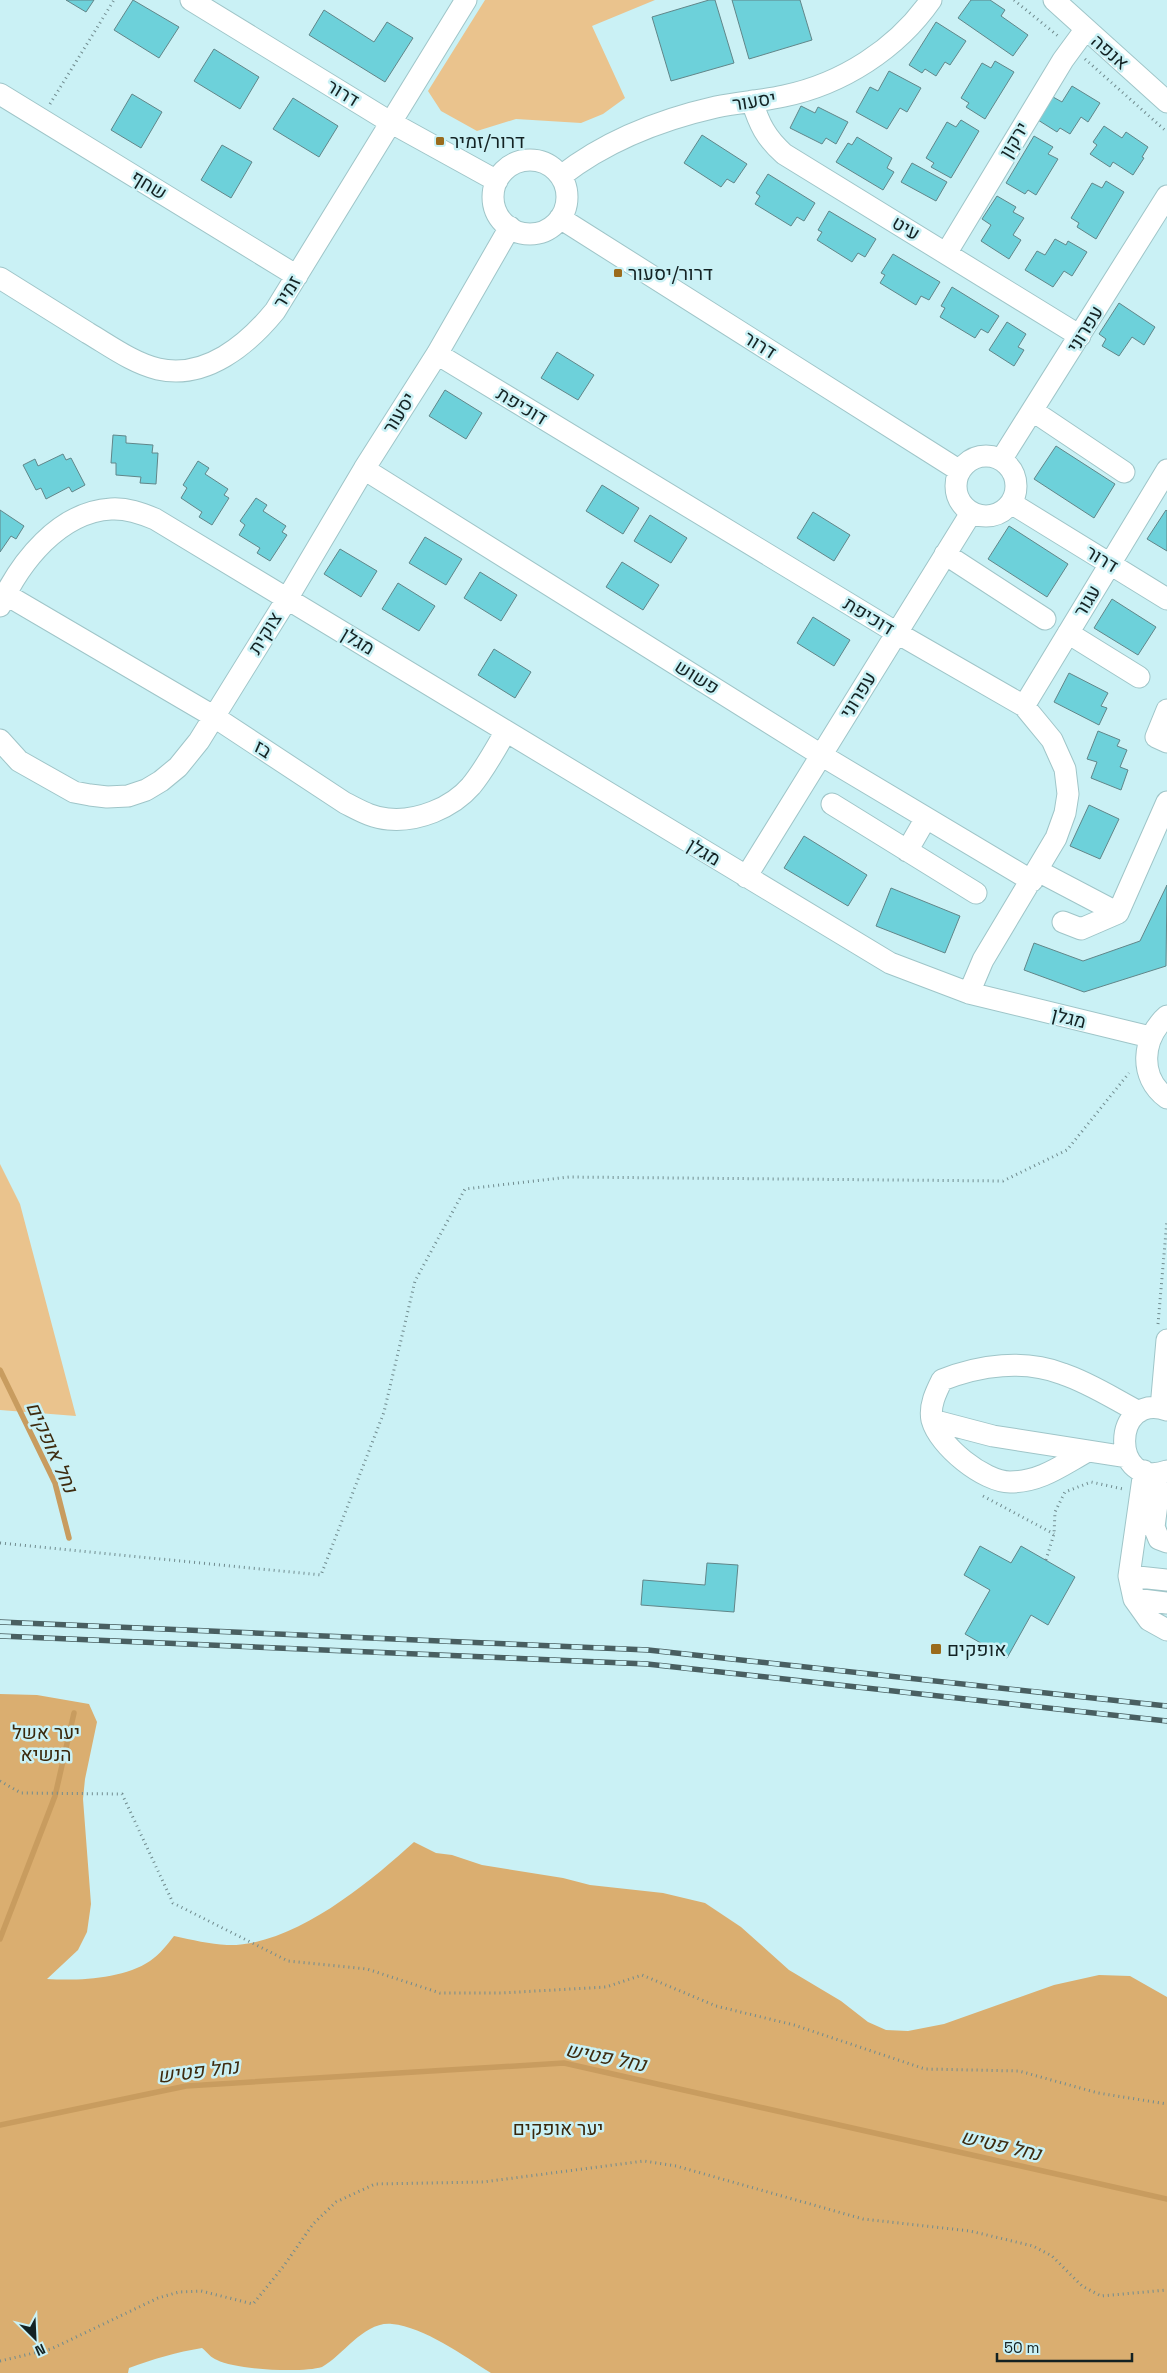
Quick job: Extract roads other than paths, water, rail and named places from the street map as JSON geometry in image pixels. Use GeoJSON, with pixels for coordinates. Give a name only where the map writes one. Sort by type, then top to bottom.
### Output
{"type":"FeatureCollection","features":[{"type":"Feature","properties":{"kind":"street","name":"דרור"},"geometry":{"type":"LineString","coordinates":[[191,0],[390,122],[497,181]]}},
{"type":"Feature","properties":{"kind":"street","name":"זמיר"},"geometry":{"type":"LineString","coordinates":[[0,278],[125,356],[159,369],[184,370],[209,364],[244,344],[275,311],[466,0]]}},
{"type":"Feature","properties":{"kind":"street","name":"יסעור"},"geometry":{"type":"LineString","coordinates":[[561,176],[599,149],[633,132],[707,110],[810,90],[839,78],[868,62],[897,38],[931,0]]}},
{"type":"Feature","properties":{"kind":"street","name":"אנפה"},"geometry":{"type":"LineString","coordinates":[[1054,0],[1167,102]]}},
{"type":"Feature","properties":{"kind":"street","name":"ירקון"},"geometry":{"type":"LineString","coordinates":[[946,252],[1085,30]]}},
{"type":"Feature","properties":{"kind":"street","name":"שחף"},"geometry":{"type":"LineString","coordinates":[[0,94],[297,276]]}},
{"type":"Feature","properties":{"kind":"street","name":"עיט"},"geometry":{"type":"LineString","coordinates":[[752,101],[760,128],[770,142],[784,154],[1080,336]]}},
{"type":"Feature","properties":{"kind":"street"},"geometry":{"type":"LineString","coordinates":[[527,160],[546,163],[561,176],[567,192],[567,201],[560,218],[546,230],[527,234],[510,227],[498,215],[493,198],[497,181],[509,167],[527,160]]}},
{"type":"Feature","properties":{"kind":"street","name":"עפרוני"},"geometry":{"type":"LineString","coordinates":[[1001,460],[1167,196]]}},
{"type":"Feature","properties":{"kind":"street","name":"דרור"},"geometry":{"type":"LineString","coordinates":[[560,218],[960,471]]}},
{"type":"Feature","properties":{"kind":"street","name":"יסעור"},"geometry":{"type":"LineString","coordinates":[[287,599],[364,469],[437,354],[510,227]]}},
{"type":"Feature","properties":{"kind":"street","name":"דוכיפת"},"geometry":{"type":"LineString","coordinates":[[437,354],[897,633],[1024,706],[1052,740],[1064,769],[1068,794],[1065,813],[1056,838],[983,960],[969,993]]}},
{"type":"Feature","properties":{"kind":"street"},"geometry":{"type":"LineString","coordinates":[[1033,411],[1124,472]]}},
{"type":"Feature","properties":{"kind":"street"},"geometry":{"type":"LineString","coordinates":[[986,456],[1001,460],[1009,467],[1016,484],[1011,503],[1005,510],[988,517],[971,513],[958,499],[956,480],[960,471],[971,460],[978,458],[986,456]]}},
{"type":"Feature","properties":{"kind":"street","name":"פשוש"},"geometry":{"type":"LineString","coordinates":[[364,469],[821,755],[926,818],[1035,876],[1118,913]]}},
{"type":"Feature","properties":{"kind":"street","name":"עגור"},"geometry":{"type":"LineString","coordinates":[[1024,706],[1110,563],[1164,484]]}},
{"type":"Feature","properties":{"kind":"street","name":"דרור"},"geometry":{"type":"LineString","coordinates":[[1011,503],[1167,599]]}},
{"type":"Feature","properties":{"kind":"street","name":"צוקית"},"geometry":{"type":"LineString","coordinates":[[0,740],[19,761],[74,792],[107,797],[128,796],[146,790],[162,781],[178,767],[199,741],[287,599],[155,519],[132,510],[110,509],[90,513],[67,523],[47,538],[23,565],[3,600]]}},
{"type":"Feature","properties":{"kind":"street","name":"עפרוני"},"geometry":{"type":"LineString","coordinates":[[746,877],[971,513]]}},
{"type":"Feature","properties":{"kind":"street"},"geometry":{"type":"LineString","coordinates":[[945,554],[1045,619]]}},
{"type":"Feature","properties":{"kind":"street","name":"מגלן"},"geometry":{"type":"LineString","coordinates":[[287,599],[890,963],[969,993],[1148,1045]]}},
{"type":"Feature","properties":{"kind":"street","name":"בז"},"geometry":{"type":"LineString","coordinates":[[3,600],[213,716],[345,803],[368,815],[388,819],[406,819],[427,814],[450,804],[470,787],[506,731]]}},
{"type":"Feature","properties":{"kind":"street"},"geometry":{"type":"LineString","coordinates":[[1068,633],[1139,678]]}},
{"type":"Feature","properties":{"kind":"street"},"geometry":{"type":"LineString","coordinates":[[1167,710],[1156,737],[1167,742]]}},
{"type":"Feature","properties":{"kind":"street"},"geometry":{"type":"LineString","coordinates":[[1063,922],[1081,929],[1118,913],[1167,802]]}},
{"type":"Feature","properties":{"kind":"street"},"geometry":{"type":"LineString","coordinates":[[832,804],[976,893]]}},
{"type":"Feature","properties":{"kind":"street"},"geometry":{"type":"LineString","coordinates":[[907,851],[926,818]]}},
{"type":"Feature","properties":{"kind":"street"},"geometry":{"type":"LineString","coordinates":[[1167,1016],[1158,1024],[1148,1045],[1147,1067],[1152,1081],[1167,1098]]}},
{"type":"Feature","properties":{"kind":"street"},"geometry":{"type":"LineString","coordinates":[[1157,1471],[1134,1466],[1127,1457],[1123,1446],[1123,1435],[1130,1420],[1139,1412],[1150,1408],[1164,1409],[1162,1333]]}},
{"type":"Feature","properties":{"kind":"street"},"geometry":{"type":"LineString","coordinates":[[1088,1451],[1038,1479],[1008,1482],[977,1470],[949,1449],[932,1420],[933,1398],[942,1380],[969,1370],[993,1366],[1028,1367],[1061,1373],[1091,1386],[1139,1412]]}},
{"type":"Feature","properties":{"kind":"street"},"geometry":{"type":"LineString","coordinates":[[932,1420],[993,1436],[1127,1457]]}},
{"type":"Feature","properties":{"kind":"street"},"geometry":{"type":"LineString","coordinates":[[1157,1471],[1141,1493],[1129,1576],[1134,1600],[1149,1620],[1167,1630]]}},
{"type":"Feature","properties":{"kind":"street"},"geometry":{"type":"LineString","coordinates":[[1157,1471],[1154,1527],[1159,1539],[1167,1542]]}},
{"type":"Feature","properties":{"kind":"street"},"geometry":{"type":"LineString","coordinates":[[1129,1576],[1167,1580]]}},
{"type":"Feature","properties":{"kind":"street"},"geometry":{"type":"LineString","coordinates":[[1134,1600],[1167,1604]]}},
{"type":"Feature","properties":{"kind":"waterway","name":"נחל אופקים"},"geometry":{"type":"LineString","coordinates":[[0,1370],[55,1483],[69,1538]]}},
{"type":"Feature","properties":{"kind":"waterway","name":"נחל אופקים"},"geometry":{"type":"LineString","coordinates":[[0,1939],[55,1796],[74,1713]]}},
{"type":"Feature","properties":{"kind":"waterway","name":"נחל פטיש"},"geometry":{"type":"LineString","coordinates":[[0,2125],[186,2086],[564,2063],[1167,2199]]}},
{"type":"Feature","properties":{"kind":"railway"},"geometry":{"type":"LineString","coordinates":[[0,1622],[648,1650],[1167,1706]]}},
{"type":"Feature","properties":{"kind":"railway"},"geometry":{"type":"LineString","coordinates":[[0,1636],[647,1664],[1167,1721]]}},
{"type":"Feature","properties":{"kind":"place","name":"דרור/זמיר"},"geometry":{"type":"Point","coordinates":[440,141]}},
{"type":"Feature","properties":{"kind":"place","name":"דרור/יסעור"},"geometry":{"type":"Point","coordinates":[618,273]}},
{"type":"Feature","properties":{"kind":"place","name":"אופקים"},"geometry":{"type":"Point","coordinates":[936,1649]}},
{"type":"Feature","properties":{"kind":"park label","name":"יער אשל הנשיא"},"geometry":{"type":"Point","coordinates":[46,1743]}},
{"type":"Feature","properties":{"kind":"park label","name":"יער אופקים"},"geometry":{"type":"Point","coordinates":[558,2128]}}]}
